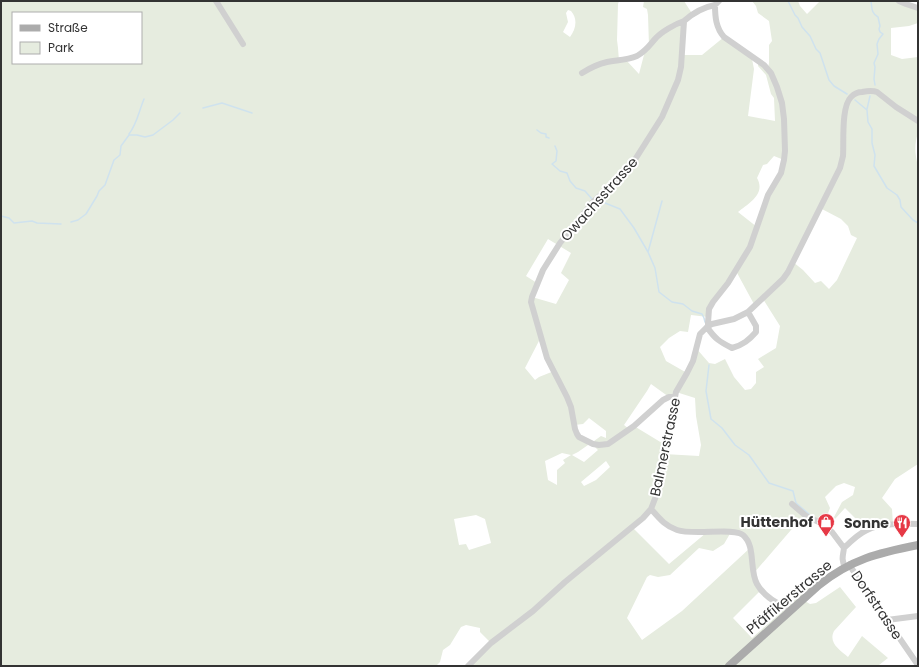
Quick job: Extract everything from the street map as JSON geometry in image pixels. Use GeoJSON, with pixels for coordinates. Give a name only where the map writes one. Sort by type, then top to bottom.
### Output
{"type":"FeatureCollection","features":[{"type":"Feature","properties":{"kind":"main road","name":"Pfäffikerstrasse"},"geometry":{"type":"LineString","coordinates":[[729,666],[826,580],[848,566],[878,553],[918,545]]}},
{"type":"Feature","properties":{"kind":"street"},"geometry":{"type":"LineString","coordinates":[[216,1],[243,44]]}},
{"type":"Feature","properties":{"kind":"street"},"geometry":{"type":"LineString","coordinates":[[899,1],[918,8]]}},
{"type":"Feature","properties":{"kind":"street"},"geometry":{"type":"LineString","coordinates":[[582,73],[596,65],[626,60],[637,56],[645,51],[660,34],[717,3]]}},
{"type":"Feature","properties":{"kind":"street"},"geometry":{"type":"LineString","coordinates":[[717,3],[715,12],[716,23],[720,33],[764,65],[771,74],[782,103],[784,119],[785,151],[781,173],[768,195],[750,247],[728,283],[709,309],[708,327],[718,341],[732,348],[738,346],[748,341],[757,329],[748,312]]}},
{"type":"Feature","properties":{"kind":"street","name":"Owachsstrasse"},"geometry":{"type":"LineString","coordinates":[[675,397],[669,397],[663,400],[634,426],[608,444],[593,444],[579,436],[575,429],[571,408],[567,397],[548,358],[531,302],[543,270],[560,243],[592,203],[625,174],[662,117],[678,80],[681,67],[684,22]]}},
{"type":"Feature","properties":{"kind":"street"},"geometry":{"type":"LineString","coordinates":[[708,327],[717,322],[734,318],[748,312],[788,272],[840,168],[843,158],[845,112],[850,97],[857,92],[871,90],[875,91],[896,108],[918,121]]}},
{"type":"Feature","properties":{"kind":"street","name":"Balmerstrasse"},"geometry":{"type":"LineString","coordinates":[[468,666],[491,643],[533,612],[565,582],[643,518],[651,509],[656,496],[677,389],[693,361],[700,334],[708,327]]}},
{"type":"Feature","properties":{"kind":"street"},"geometry":{"type":"LineString","coordinates":[[792,504],[806,516],[821,523],[832,532],[844,548]]}},
{"type":"Feature","properties":{"kind":"street"},"geometry":{"type":"LineString","coordinates":[[651,509],[666,525],[678,530],[690,533],[739,532],[749,543],[757,585],[776,602],[791,610]]}},
{"type":"Feature","properties":{"kind":"street"},"geometry":{"type":"LineString","coordinates":[[848,566],[843,562],[844,548],[861,533],[872,528],[903,524],[918,524]]}},
{"type":"Feature","properties":{"kind":"street","name":"Dorfstrasse"},"geometry":{"type":"LineString","coordinates":[[848,566],[861,581],[917,662]]}},
{"type":"Feature","properties":{"kind":"street"},"geometry":{"type":"LineString","coordinates":[[887,620],[918,616]]}},
{"type":"Feature","properties":{"kind":"green space"},"geometry":{"type":"Polygon","coordinates":[[[1,1],[619,1],[617,40],[619,61],[626,60],[639,74],[645,51],[649,46],[648,15],[647,9],[643,7],[644,1],[684,1],[693,15],[687,19],[682,55],[702,55],[724,37],[752,59],[754,69],[748,116],[775,121],[774,98],[771,94],[766,75],[758,66],[758,64],[768,68],[769,45],[772,41],[769,21],[758,13],[756,6],[752,1],[798,1],[800,6],[807,14],[820,1],[899,1],[918,8],[918,23],[909,26],[891,28],[891,55],[902,59],[918,57],[918,133],[915,150],[918,166],[918,464],[895,479],[882,498],[892,509],[893,525],[867,530],[845,508],[835,519],[834,517],[842,502],[853,495],[855,487],[844,483],[836,486],[825,497],[830,508],[827,516],[821,523],[806,516],[803,521],[797,523],[754,573],[761,590],[733,618],[752,638],[808,588],[812,591],[803,600],[810,604],[816,603],[840,587],[856,607],[834,631],[833,639],[838,649],[848,657],[862,636],[888,658],[879,666],[468,666],[491,643],[480,632],[480,628],[466,625],[461,627],[450,645],[443,650],[440,662],[436,666],[1,666],[1,1]],[[568,10],[566,13],[568,22],[563,32],[570,37],[575,27],[575,17],[571,11],[568,10]],[[774,156],[767,164],[763,165],[757,178],[759,189],[755,198],[738,212],[757,227],[784,160],[774,156]],[[820,208],[793,262],[815,283],[821,281],[829,289],[837,280],[857,238],[851,235],[848,226],[841,219],[820,208]],[[548,239],[526,276],[537,283],[532,297],[556,304],[569,280],[561,273],[571,253],[548,239]],[[736,271],[713,302],[708,317],[691,315],[688,332],[680,331],[669,338],[660,347],[666,361],[687,373],[696,348],[709,363],[715,364],[725,359],[734,377],[745,390],[751,389],[756,383],[756,372],[764,367],[758,359],[776,348],[780,326],[763,299],[755,306],[736,271]],[[541,337],[525,368],[535,380],[554,371],[541,337]],[[651,384],[624,425],[629,429],[634,426],[666,444],[664,454],[699,456],[701,445],[696,416],[695,398],[676,392],[669,397],[651,384]],[[589,418],[583,424],[574,425],[577,434],[587,441],[588,445],[572,455],[584,462],[598,450],[592,444],[601,436],[606,438],[606,431],[589,418]],[[562,453],[545,461],[548,480],[557,485],[557,470],[565,463],[563,460],[571,455],[562,453]],[[606,461],[581,482],[584,486],[596,480],[610,467],[606,461]],[[651,509],[632,527],[669,564],[706,533],[677,530],[651,509]],[[476,515],[454,519],[459,545],[466,544],[469,550],[491,543],[485,519],[476,515]],[[731,532],[724,544],[713,551],[699,548],[670,575],[658,577],[650,575],[647,577],[627,618],[642,640],[682,611],[750,548],[744,536],[731,532]]]}},
{"type":"Feature","properties":{"kind":"waterway"},"geometry":{"type":"LineString","coordinates":[[788,1],[802,27],[810,36],[816,49],[820,53],[829,80],[834,86],[847,94]]}},
{"type":"Feature","properties":{"kind":"waterway"},"geometry":{"type":"LineString","coordinates":[[871,1],[873,12],[878,17],[880,32],[883,34],[877,44],[878,54],[874,63],[875,85]]}},
{"type":"Feature","properties":{"kind":"waterway"},"geometry":{"type":"LineString","coordinates":[[867,109],[870,96]]}},
{"type":"Feature","properties":{"kind":"waterway"},"geometry":{"type":"LineString","coordinates":[[129,134],[136,122],[144,99]]}},
{"type":"Feature","properties":{"kind":"waterway"},"geometry":{"type":"LineString","coordinates":[[855,100],[867,110],[868,122],[872,129],[872,143],[875,155],[874,166],[887,188],[897,195],[900,200],[901,207],[913,220],[918,223]]}},
{"type":"Feature","properties":{"kind":"waterway"},"geometry":{"type":"LineString","coordinates":[[203,108],[222,103],[252,113]]}},
{"type":"Feature","properties":{"kind":"waterway"},"geometry":{"type":"LineString","coordinates":[[71,222],[78,220],[86,214],[99,191],[105,185],[114,160],[120,155],[121,146],[129,135],[145,137],[153,135],[180,113]]}},
{"type":"Feature","properties":{"kind":"waterway"},"geometry":{"type":"LineString","coordinates":[[537,130],[546,134],[546,137],[549,138]]}},
{"type":"Feature","properties":{"kind":"waterway"},"geometry":{"type":"LineString","coordinates":[[555,146],[557,151],[556,161],[552,164],[560,171],[567,173],[570,181],[576,188],[585,191],[592,199]]}},
{"type":"Feature","properties":{"kind":"waterway"},"geometry":{"type":"LineString","coordinates":[[648,252],[662,201]]}},
{"type":"Feature","properties":{"kind":"waterway"},"geometry":{"type":"LineString","coordinates":[[597,202],[605,203],[620,209],[634,228],[648,252],[655,268],[659,292],[672,302],[683,304],[692,311],[702,314],[705,322]]}},
{"type":"Feature","properties":{"kind":"waterway"},"geometry":{"type":"LineString","coordinates":[[1,216],[9,218],[14,223],[32,221],[37,223],[61,224]]}},
{"type":"Feature","properties":{"kind":"waterway"},"geometry":{"type":"LineString","coordinates":[[709,365],[706,391],[711,419],[722,428],[735,445],[749,455],[769,483],[793,491],[796,503],[810,515]]}},
{"type":"Feature","properties":{"kind":"place","name":"Hüttenhof"},"geometry":{"type":"Point","coordinates":[826,537]}},
{"type":"Feature","properties":{"kind":"place","name":"Sonne"},"geometry":{"type":"Point","coordinates":[902,538]}}]}
